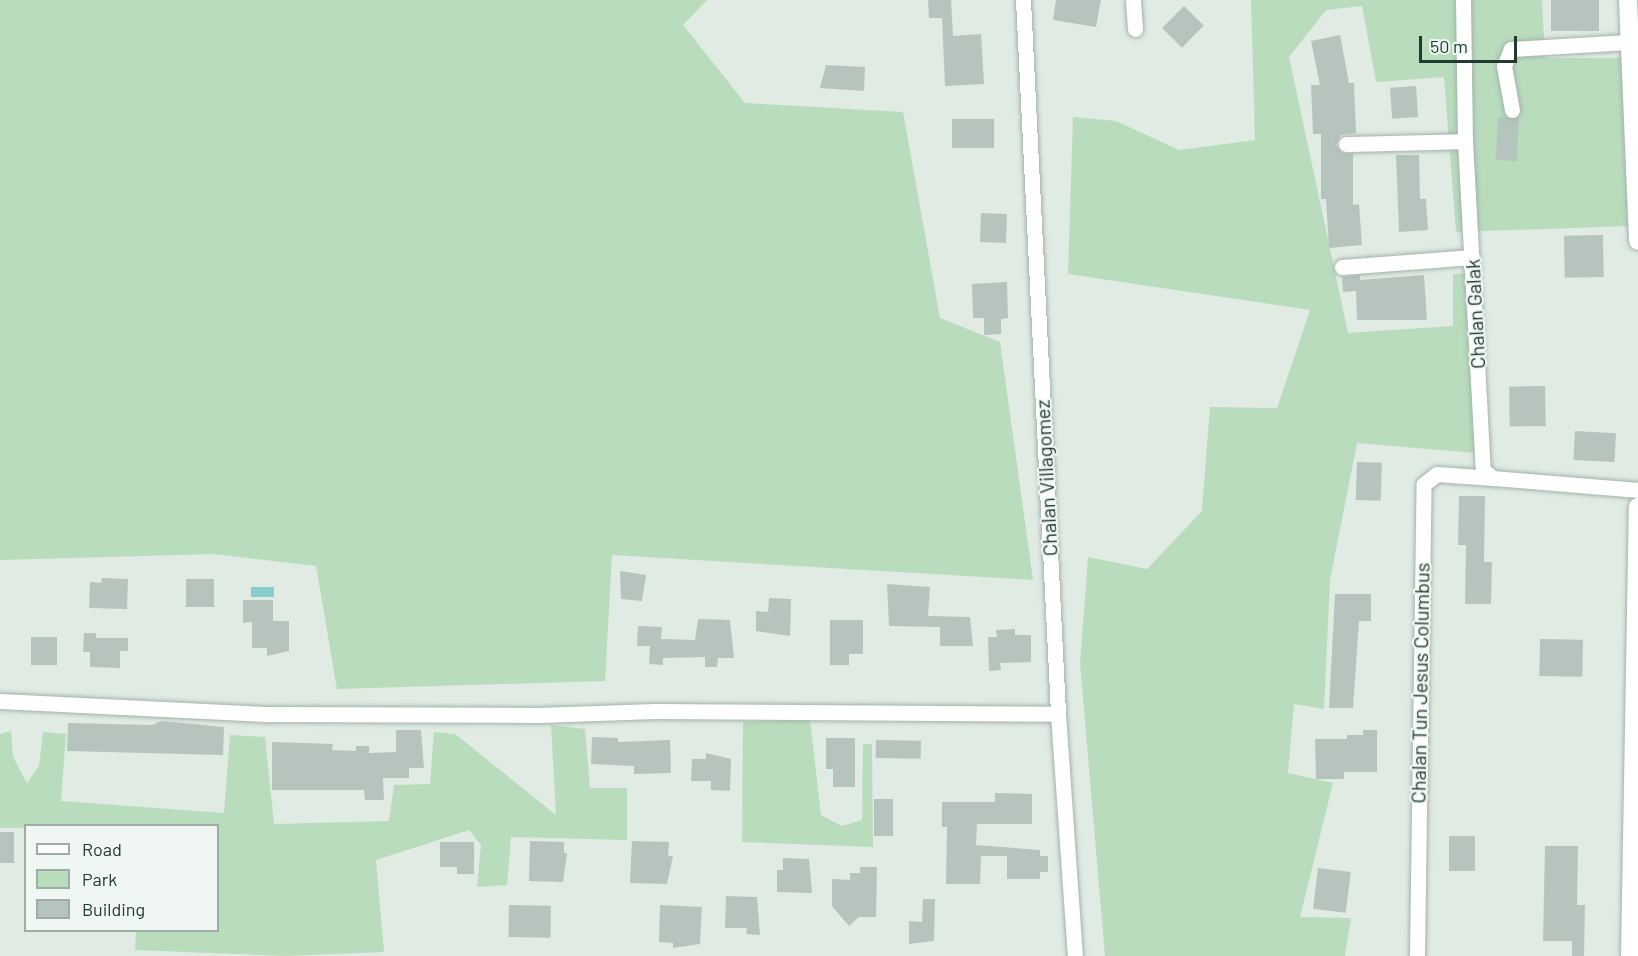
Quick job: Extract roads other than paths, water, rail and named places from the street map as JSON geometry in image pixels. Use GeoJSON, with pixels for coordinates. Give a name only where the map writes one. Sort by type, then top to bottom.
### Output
{"type":"FeatureCollection","features":[{"type":"Feature","properties":{"kind":"main road"},"geometry":{"type":"LineString","coordinates":[[1628,0],[1638,241]]}},
{"type":"Feature","properties":{"kind":"main road"},"geometry":{"type":"LineString","coordinates":[[1630,956],[1635,835],[1638,507]]}},
{"type":"Feature","properties":{"kind":"street","name":"Chalan Villagomez"},"geometry":{"type":"LineString","coordinates":[[1023,0],[1058,714],[1075,956]]}},
{"type":"Feature","properties":{"kind":"street"},"geometry":{"type":"LineString","coordinates":[[1133,0],[1135,29]]}},
{"type":"Feature","properties":{"kind":"street","name":"Chalan Galak"},"geometry":{"type":"LineString","coordinates":[[1462,0],[1465,141],[1482,465],[1485,473],[1493,478]]}},
{"type":"Feature","properties":{"kind":"street"},"geometry":{"type":"LineString","coordinates":[[1512,110],[1504,66],[1511,49],[1629,42]]}},
{"type":"Feature","properties":{"kind":"street"},"geometry":{"type":"LineString","coordinates":[[1346,144],[1465,141]]}},
{"type":"Feature","properties":{"kind":"street"},"geometry":{"type":"LineString","coordinates":[[1342,267],[1472,257]]}},
{"type":"Feature","properties":{"kind":"street","name":"Chalan Tun Jesus Columbus"},"geometry":{"type":"LineString","coordinates":[[1417,956],[1424,484],[1430,476],[1443,473],[1493,478]]}},
{"type":"Feature","properties":{"kind":"street"},"geometry":{"type":"LineString","coordinates":[[1493,478],[1638,490]]}},
{"type":"Feature","properties":{"kind":"street"},"geometry":{"type":"LineString","coordinates":[[0,701],[286,714],[538,715],[655,711],[1058,714]]}},
{"type":"Feature","properties":{"kind":"water"},"geometry":{"type":"Polygon","coordinates":[[[251,587],[274,587],[274,597],[251,597],[251,587]]]}}]}
